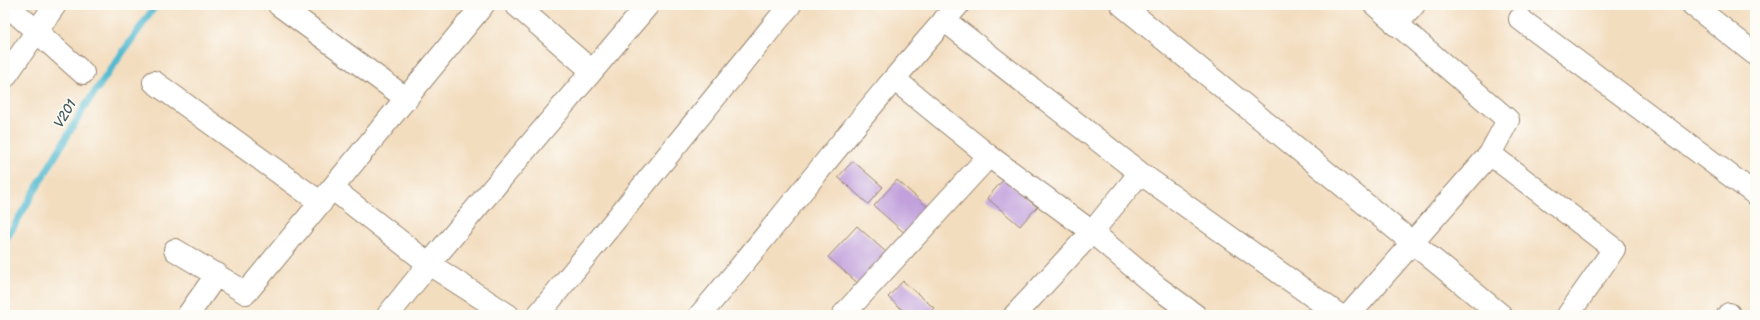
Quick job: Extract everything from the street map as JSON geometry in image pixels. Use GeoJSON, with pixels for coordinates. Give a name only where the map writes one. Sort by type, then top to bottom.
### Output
{"type":"FeatureCollection","features":[{"type":"Feature","properties":{"kind":"street"},"geometry":{"type":"LineString","coordinates":[[7,5],[83,72]]}},
{"type":"Feature","properties":{"kind":"street"},"geometry":{"type":"LineString","coordinates":[[5,77],[55,5]]}},
{"type":"Feature","properties":{"kind":"street"},"geometry":{"type":"LineString","coordinates":[[279,5],[407,99]]}},
{"type":"Feature","properties":{"kind":"street"},"geometry":{"type":"LineString","coordinates":[[516,5],[592,71]]}},
{"type":"Feature","properties":{"kind":"street"},"geometry":{"type":"LineString","coordinates":[[388,315],[429,264],[648,5]]}},
{"type":"Feature","properties":{"kind":"street"},"geometry":{"type":"LineString","coordinates":[[538,315],[790,5]]}},
{"type":"Feature","properties":{"kind":"street"},"geometry":{"type":"LineString","coordinates":[[1122,5],[1501,315]]}},
{"type":"Feature","properties":{"kind":"street"},"geometry":{"type":"LineString","coordinates":[[1349,315],[1490,154],[1508,120],[1396,25],[1375,5]]}},
{"type":"Feature","properties":{"kind":"street"},"geometry":{"type":"LineString","coordinates":[[1396,25],[1414,5]]}},
{"type":"Feature","properties":{"kind":"street"},"geometry":{"type":"LineString","coordinates":[[1692,5],[1755,54]]}},
{"type":"Feature","properties":{"kind":"street"},"geometry":{"type":"LineString","coordinates":[[175,250],[217,274],[246,293],[407,99],[475,8]]}},
{"type":"Feature","properties":{"kind":"street"},"geometry":{"type":"LineString","coordinates":[[700,315],[951,13],[1140,173],[1339,315]]}},
{"type":"Feature","properties":{"kind":"street"},"geometry":{"type":"LineString","coordinates":[[1520,19],[1755,194]]}},
{"type":"Feature","properties":{"kind":"street"},"geometry":{"type":"LineString","coordinates":[[894,80],[989,156],[1092,232],[1186,313]]}},
{"type":"Feature","properties":{"kind":"street"},"geometry":{"type":"LineString","coordinates":[[154,82],[508,315]]}},
{"type":"Feature","properties":{"kind":"street"},"geometry":{"type":"LineString","coordinates":[[1490,154],[1614,249],[1568,315]]}},
{"type":"Feature","properties":{"kind":"street"},"geometry":{"type":"LineString","coordinates":[[843,315],[989,156]]}},
{"type":"Feature","properties":{"kind":"street"},"geometry":{"type":"LineString","coordinates":[[1015,315],[1092,232],[1140,173]]}},
{"type":"Feature","properties":{"kind":"street"},"geometry":{"type":"LineString","coordinates":[[188,315],[217,274]]}},
{"type":"Feature","properties":{"kind":"building"},"geometry":{"type":"Polygon","coordinates":[[[853,161],[883,187],[868,204],[838,177],[853,161]]]}},
{"type":"Feature","properties":{"kind":"building"},"geometry":{"type":"Polygon","coordinates":[[[1004,179],[1037,207],[1020,226],[987,198],[1004,179]]]}},
{"type":"Feature","properties":{"kind":"building"},"geometry":{"type":"Polygon","coordinates":[[[897,180],[931,210],[908,236],[874,206],[897,180]]]}},
{"type":"Feature","properties":{"kind":"building"},"geometry":{"type":"Polygon","coordinates":[[[857,226],[888,254],[860,285],[828,257],[857,226]]]}},
{"type":"Feature","properties":{"kind":"building"},"geometry":{"type":"Polygon","coordinates":[[[903,281],[934,308],[928,315],[908,315],[888,297],[903,281]]]}},
{"type":"Feature","properties":{"kind":"waterway","name":"V201"},"geometry":{"type":"LineString","coordinates":[[5,241],[85,106],[156,5]]}}]}
